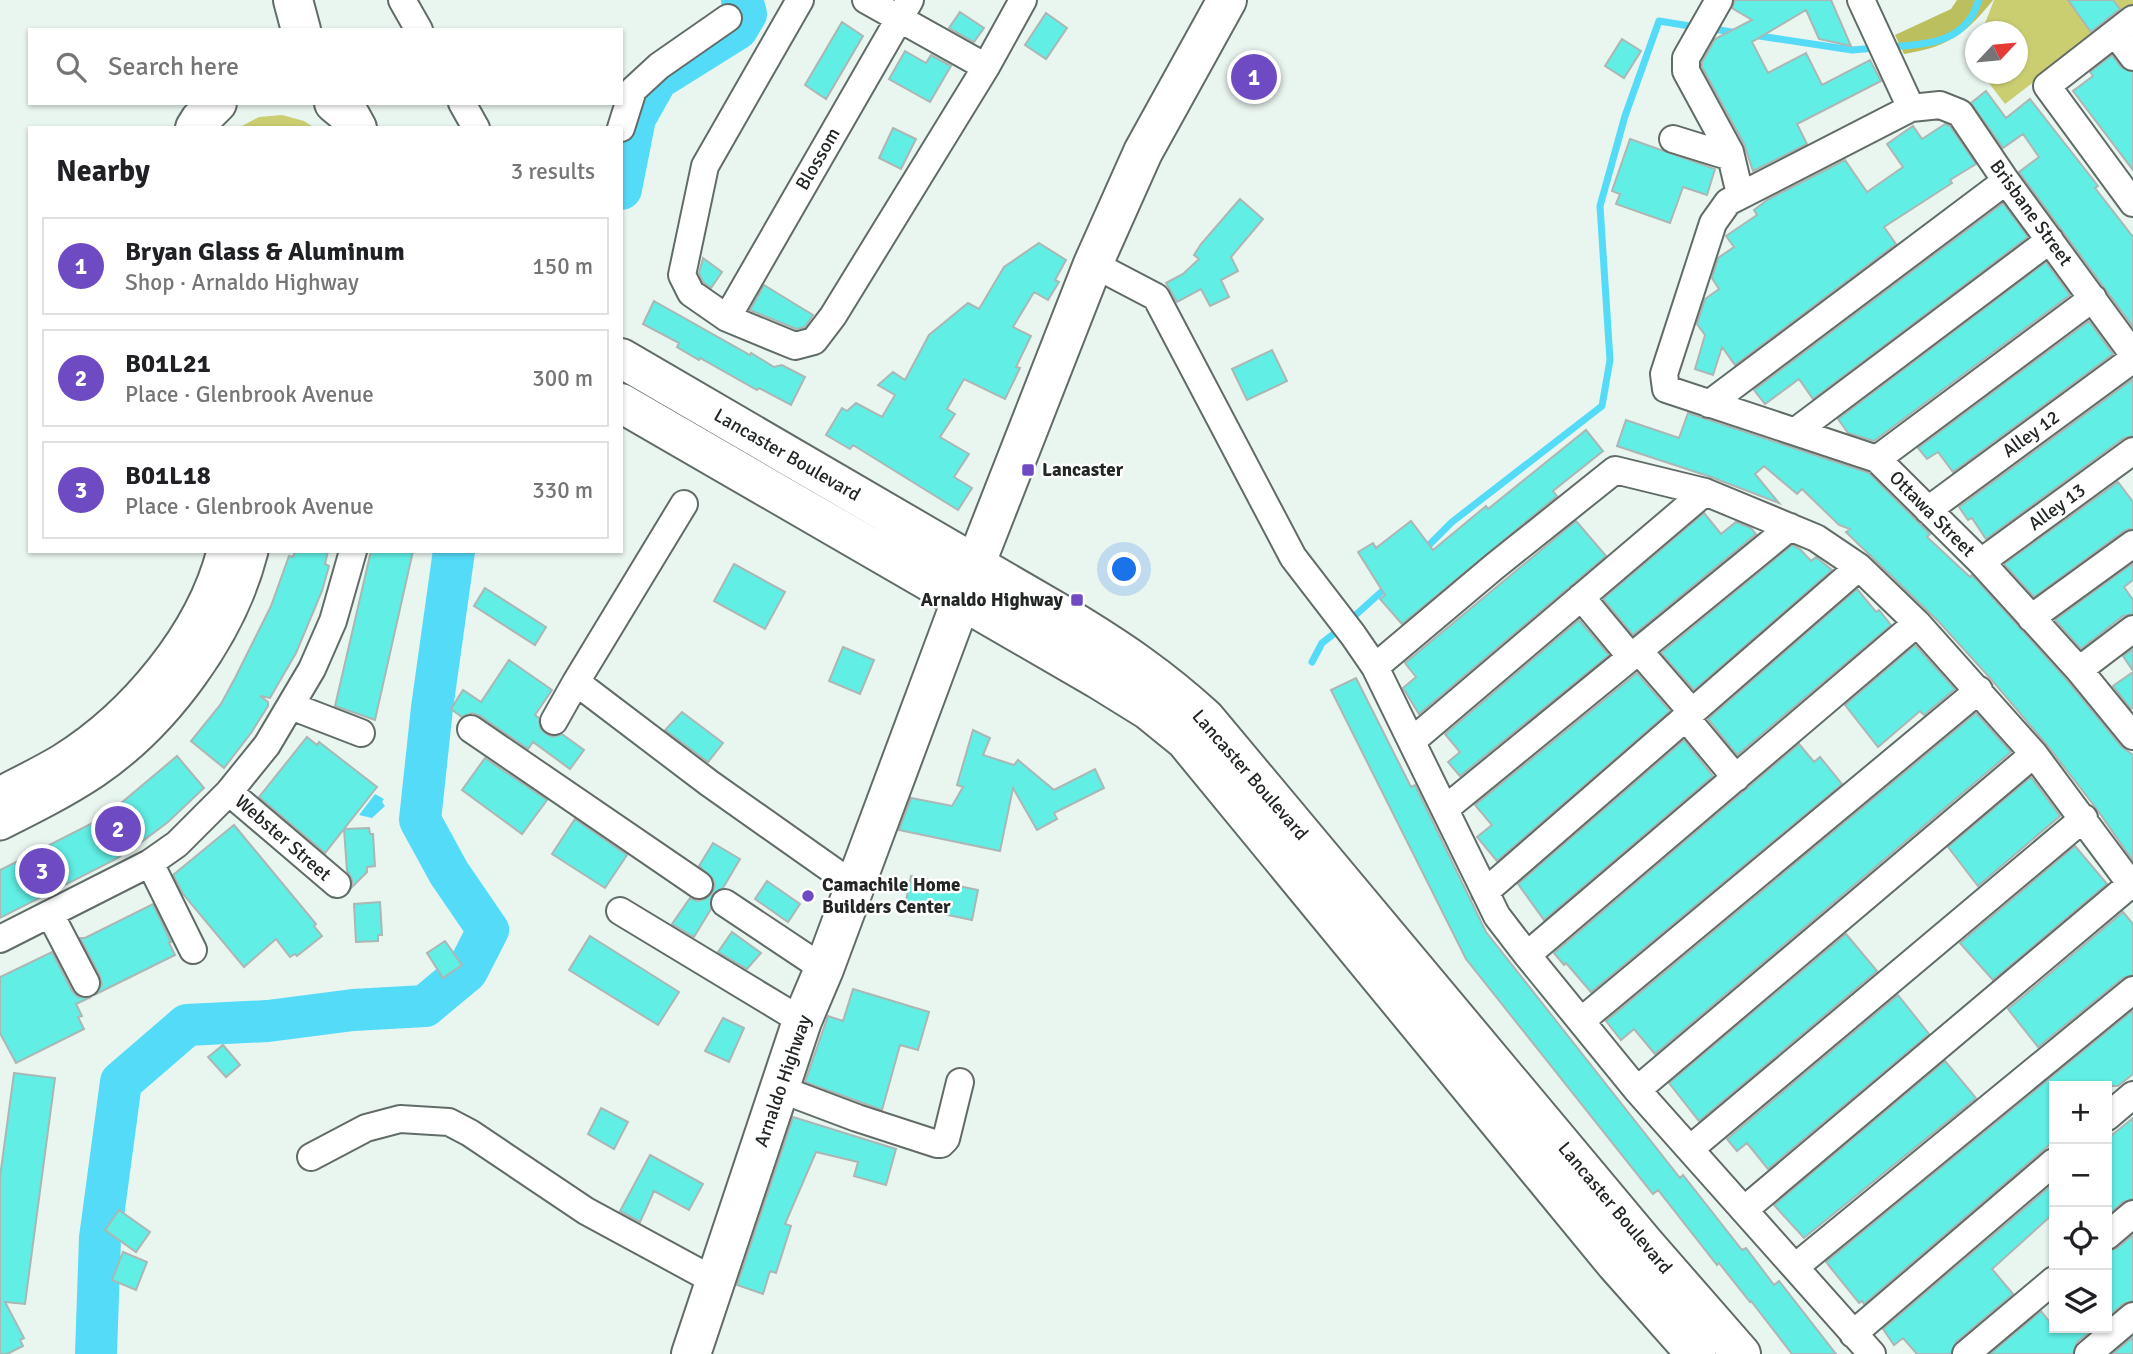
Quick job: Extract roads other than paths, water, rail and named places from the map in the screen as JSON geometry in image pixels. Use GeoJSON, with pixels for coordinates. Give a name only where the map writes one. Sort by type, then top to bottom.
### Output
{"type":"FeatureCollection","features":[{"type":"Feature","properties":{"kind":"main road"},"geometry":{"type":"LineString","coordinates":[[281,28],[283,0]]}},
{"type":"Feature","properties":{"kind":"main road"},"geometry":{"type":"LineString","coordinates":[[293,0],[300,28]]}},
{"type":"Feature","properties":{"kind":"main road","name":"Arnaldo Highway"},"geometry":{"type":"LineString","coordinates":[[691,1354],[802,1021],[824,969],[961,601],[1093,264],[1143,152],[1227,0]]}},
{"type":"Feature","properties":{"kind":"main road"},"geometry":{"type":"LineString","coordinates":[[196,126],[215,105]]}},
{"type":"Feature","properties":{"kind":"main road"},"geometry":{"type":"LineString","coordinates":[[336,105],[351,117],[356,126]]}},
{"type":"Feature","properties":{"kind":"main road","name":"Lancaster Boulevard"},"geometry":{"type":"LineString","coordinates":[[623,359],[976,564],[1119,650],[1168,684],[1205,718],[1644,1243],[1741,1354]]}},
{"type":"Feature","properties":{"kind":"main road","name":"Lancaster Boulevard"},"geometry":{"type":"LineString","coordinates":[[623,404],[1098,679],[1148,710],[1185,740],[1607,1253],[1696,1354]]}},
{"type":"Feature","properties":{"kind":"street"},"geometry":{"type":"LineString","coordinates":[[402,0],[418,28]]}},
{"type":"Feature","properties":{"kind":"street"},"geometry":{"type":"LineString","coordinates":[[800,0],[705,166],[682,275],[691,293],[727,318],[795,346],[814,341],[833,316],[986,67],[1023,0]]}},
{"type":"Feature","properties":{"kind":"street"},"geometry":{"type":"LineString","coordinates":[[866,0],[903,10],[986,67]]}},
{"type":"Feature","properties":{"kind":"street"},"geometry":{"type":"LineString","coordinates":[[1719,0],[1686,58],[1686,71],[1731,157],[1740,194],[1911,108],[1861,0]]}},
{"type":"Feature","properties":{"kind":"street","name":"Blossom"},"geometry":{"type":"LineString","coordinates":[[727,318],[903,10]]}},
{"type":"Feature","properties":{"kind":"street"},"geometry":{"type":"LineString","coordinates":[[622,126],[633,90],[659,66],[728,18]]}},
{"type":"Feature","properties":{"kind":"street"},"geometry":{"type":"LineString","coordinates":[[2133,57],[2124,26],[2047,86],[2133,203]]}},
{"type":"Feature","properties":{"kind":"street"},"geometry":{"type":"LineString","coordinates":[[463,105],[475,126]]}},
{"type":"Feature","properties":{"kind":"street","name":"Brisbane Street"},"geometry":{"type":"LineString","coordinates":[[1911,108],[1940,105],[1960,113],[2006,181],[2133,354]]}},
{"type":"Feature","properties":{"kind":"street"},"geometry":{"type":"LineString","coordinates":[[1673,139],[1731,157]]}},
{"type":"Feature","properties":{"kind":"street"},"geometry":{"type":"LineString","coordinates":[[1709,404],[2006,181]]}},
{"type":"Feature","properties":{"kind":"street","name":"Ottawa Street"},"geometry":{"type":"LineString","coordinates":[[1740,194],[1720,210],[1713,223],[1664,374],[1667,389],[1877,459],[1981,562],[2131,728]]}},
{"type":"Feature","properties":{"kind":"street"},"geometry":{"type":"LineString","coordinates":[[1796,431],[2050,240]]}},
{"type":"Feature","properties":{"kind":"street"},"geometry":{"type":"LineString","coordinates":[[1093,264],[1156,296],[1293,557],[1375,667],[1497,916],[1637,1090],[1872,1354]]}},
{"type":"Feature","properties":{"kind":"street"},"geometry":{"type":"LineString","coordinates":[[1877,459],[2093,298]]}},
{"type":"Feature","properties":{"kind":"street","name":"Alley 12"},"geometry":{"type":"LineString","coordinates":[[1928,510],[2133,359]]}},
{"type":"Feature","properties":{"kind":"street","name":"Alley 13"},"geometry":{"type":"LineString","coordinates":[[1981,562],[2133,451]]}},
{"type":"Feature","properties":{"kind":"street"},"geometry":{"type":"LineString","coordinates":[[1375,667],[1615,470],[1705,492],[1815,538],[1859,567],[1917,623],[2035,754],[2132,886],[1744,1210]]}},
{"type":"Feature","properties":{"kind":"street"},"geometry":{"type":"LineString","coordinates":[[1412,741],[1705,492]]}},
{"type":"Feature","properties":{"kind":"street"},"geometry":{"type":"LineString","coordinates":[[554,721],[684,504]]}},
{"type":"Feature","properties":{"kind":"street"},"geometry":{"type":"LineString","coordinates":[[1445,809],[1790,527]]}},
{"type":"Feature","properties":{"kind":"street"},"geometry":{"type":"LineString","coordinates":[[2031,618],[2133,544]]}},
{"type":"Feature","properties":{"kind":"street"},"geometry":{"type":"LineString","coordinates":[[0,794],[64,760],[116,719],[145,691],[168,662],[204,604],[223,553]]}},
{"type":"Feature","properties":{"kind":"street"},"geometry":{"type":"LineString","coordinates":[[0,823],[96,770],[158,716],[189,679],[207,650],[239,589],[250,553]]}},
{"type":"Feature","properties":{"kind":"street"},"geometry":{"type":"LineString","coordinates":[[0,939],[150,863],[177,844],[229,792],[267,745],[312,668],[333,621],[352,553]]}},
{"type":"Feature","properties":{"kind":"street"},"geometry":{"type":"LineString","coordinates":[[1485,892],[1859,567]]}},
{"type":"Feature","properties":{"kind":"street"},"geometry":{"type":"LineString","coordinates":[[1581,597],[1689,715],[1736,778]]}},
{"type":"Feature","properties":{"kind":"street"},"geometry":{"type":"LineString","coordinates":[[1527,955],[1917,623]]}},
{"type":"Feature","properties":{"kind":"street"},"geometry":{"type":"LineString","coordinates":[[2079,670],[2133,629]]}},
{"type":"Feature","properties":{"kind":"street"},"geometry":{"type":"LineString","coordinates":[[576,682],[709,783],[855,886]]}},
{"type":"Feature","properties":{"kind":"street"},"geometry":{"type":"LineString","coordinates":[[1581,1021],[1979,690]]}},
{"type":"Feature","properties":{"kind":"street"},"geometry":{"type":"LineString","coordinates":[[290,706],[361,733]]}},
{"type":"Feature","properties":{"kind":"street"},"geometry":{"type":"LineString","coordinates":[[471,729],[699,885]]}},
{"type":"Feature","properties":{"kind":"street"},"geometry":{"type":"LineString","coordinates":[[1637,1090],[2035,754]]}},
{"type":"Feature","properties":{"kind":"street","name":"Webster Street"},"geometry":{"type":"LineString","coordinates":[[229,792],[337,884]]}},
{"type":"Feature","properties":{"kind":"street"},"geometry":{"type":"LineString","coordinates":[[1689,1149],[2084,818]]}},
{"type":"Feature","properties":{"kind":"street"},"geometry":{"type":"LineString","coordinates":[[150,863],[193,950]]}},
{"type":"Feature","properties":{"kind":"street"},"geometry":{"type":"LineString","coordinates":[[725,903],[824,969]]}},
{"type":"Feature","properties":{"kind":"street"},"geometry":{"type":"LineString","coordinates":[[620,911],[802,1021]]}},
{"type":"Feature","properties":{"kind":"street"},"geometry":{"type":"LineString","coordinates":[[50,914],[86,983]]}},
{"type":"Feature","properties":{"kind":"street"},"geometry":{"type":"LineString","coordinates":[[1795,1267],[2133,990]]}},
{"type":"Feature","properties":{"kind":"street"},"geometry":{"type":"LineString","coordinates":[[780,1089],[941,1144],[946,1139],[960,1082]]}},
{"type":"Feature","properties":{"kind":"street"},"geometry":{"type":"LineString","coordinates":[[2112,1114],[2133,1095]]}},
{"type":"Feature","properties":{"kind":"street"},"geometry":{"type":"LineString","coordinates":[[311,1157],[366,1128],[400,1119],[449,1122],[470,1133],[586,1211],[715,1281]]}},
{"type":"Feature","properties":{"kind":"street"},"geometry":{"type":"LineString","coordinates":[[1853,1334],[2049,1166]]}},
{"type":"Feature","properties":{"kind":"street"},"geometry":{"type":"LineString","coordinates":[[2112,1232],[2133,1214]]}},
{"type":"Feature","properties":{"kind":"street"},"geometry":{"type":"LineString","coordinates":[[1966,1354],[2049,1284]]}},
{"type":"Feature","properties":{"kind":"street"},"geometry":{"type":"LineString","coordinates":[[2088,1354],[2133,1316]]}},
{"type":"Feature","properties":{"kind":"water"},"geometry":{"type":"Polygon","coordinates":[[[375,794],[384,799],[382,802],[385,806],[372,818],[359,815],[375,794]]]}},
{"type":"Feature","properties":{"kind":"waterway"},"geometry":{"type":"LineString","coordinates":[[623,179],[635,118],[657,79],[737,29],[746,14],[742,0]]}},
{"type":"Feature","properties":{"kind":"waterway"},"geometry":{"type":"LineString","coordinates":[[1888,47],[1932,42],[1953,34],[1971,18],[1979,0]]}},
{"type":"Feature","properties":{"kind":"waterway"},"geometry":{"type":"LineString","coordinates":[[1423,551],[1452,522],[1602,406],[1610,360],[1600,206],[1625,116],[1659,21],[1696,27]]}},
{"type":"Feature","properties":{"kind":"waterway"},"geometry":{"type":"LineString","coordinates":[[1708,28],[1737,33]]}},
{"type":"Feature","properties":{"kind":"waterway"},"geometry":{"type":"LineString","coordinates":[[1753,35],[1852,50],[1876,48]]}},
{"type":"Feature","properties":{"kind":"waterway"},"geometry":{"type":"LineString","coordinates":[[96,1354],[100,1238],[121,1082],[187,1025],[268,1021],[353,1010],[425,1006],[467,971],[488,930],[449,873],[420,820],[432,708],[454,553]]}},
{"type":"Feature","properties":{"kind":"waterway"},"geometry":{"type":"LineString","coordinates":[[1349,621],[1390,584]]}},
{"type":"Feature","properties":{"kind":"waterway"},"geometry":{"type":"LineString","coordinates":[[1312,662],[1322,643],[1340,629]]}},
{"type":"Feature","properties":{"kind":"place","name":"Bryan Glass & Aluminum"},"geometry":{"type":"Point","coordinates":[1254,77]}},
{"type":"Feature","properties":{"kind":"place","name":"Lancaster"},"geometry":{"type":"Point","coordinates":[1028,470]}},
{"type":"Feature","properties":{"kind":"place","name":"Arnaldo Highway"},"geometry":{"type":"Point","coordinates":[1077,600]}},
{"type":"Feature","properties":{"kind":"place","name":"B01L21"},"geometry":{"type":"Point","coordinates":[118,829]}},
{"type":"Feature","properties":{"kind":"place","name":"B01L18"},"geometry":{"type":"Point","coordinates":[42,871]}},
{"type":"Feature","properties":{"kind":"place","name":"Camachile Home Builders Center"},"geometry":{"type":"Point","coordinates":[808,896]}}]}
